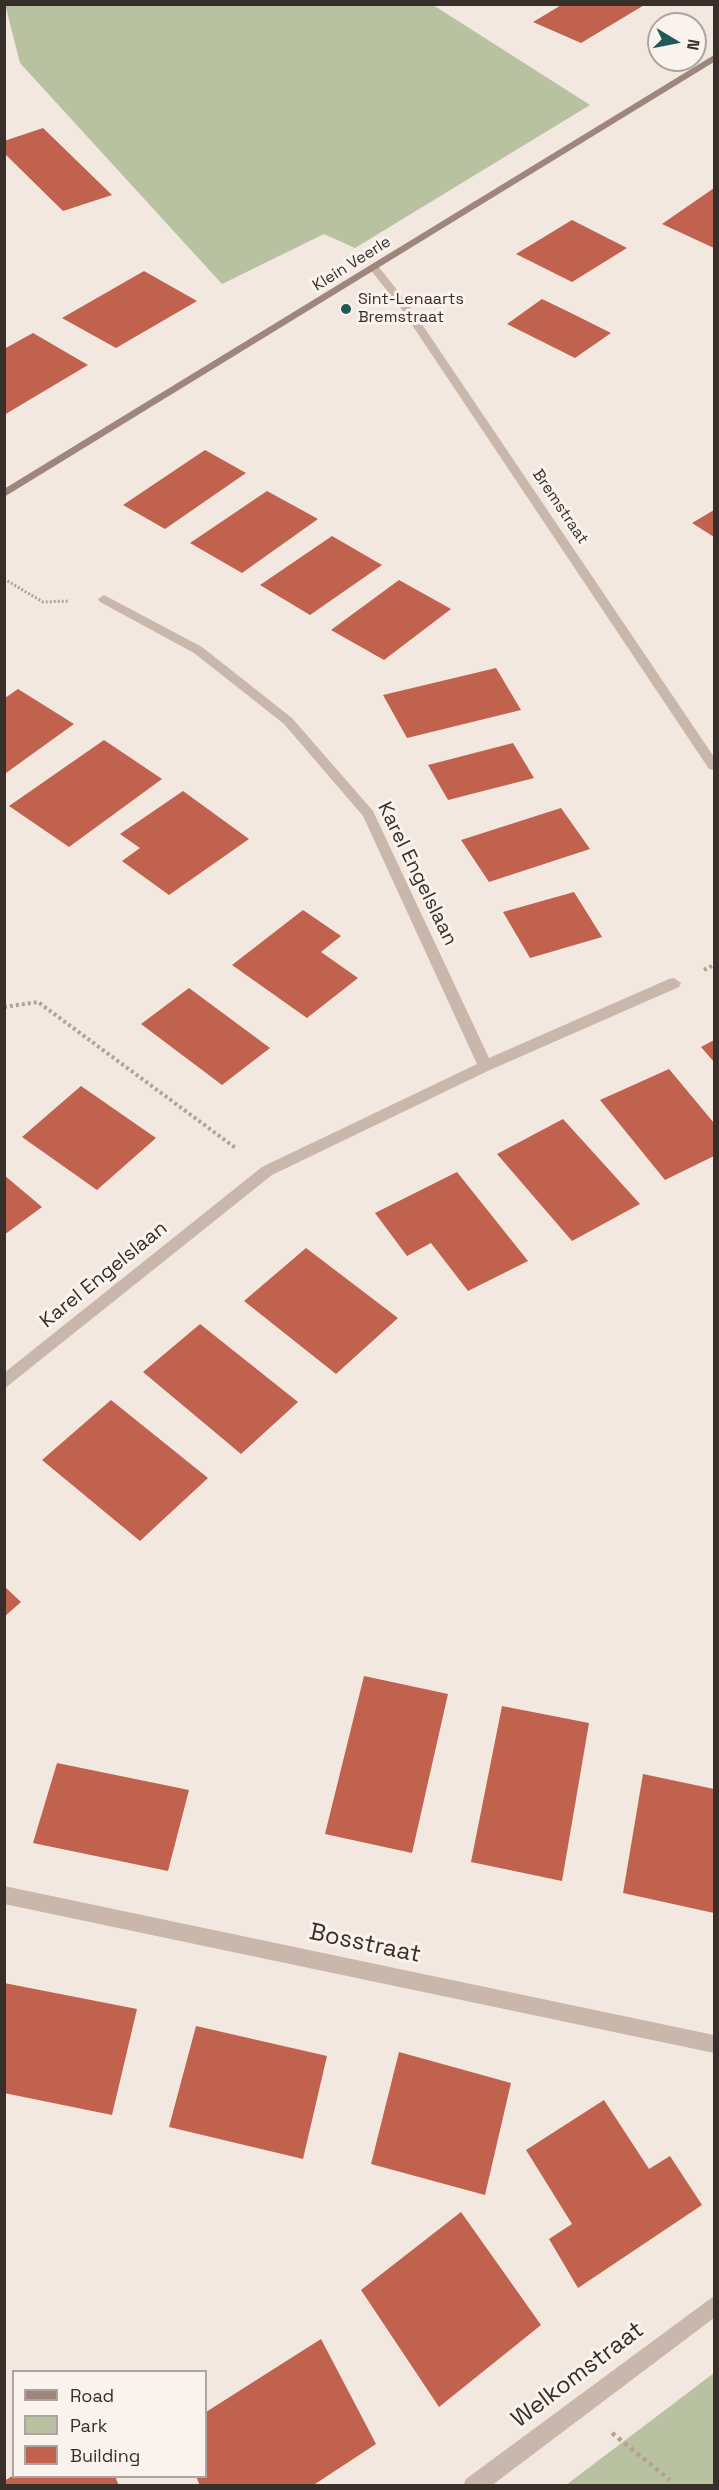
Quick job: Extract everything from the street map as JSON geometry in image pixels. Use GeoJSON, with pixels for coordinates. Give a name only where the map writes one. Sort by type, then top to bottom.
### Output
{"type":"FeatureCollection","features":[{"type":"Feature","properties":{"kind":"main road","name":"Klein Veerle"},"geometry":{"type":"LineString","coordinates":[[4,494],[714,58]]}},
{"type":"Feature","properties":{"kind":"street","name":"Bremstraat"},"geometry":{"type":"LineString","coordinates":[[374,268],[417,325],[714,766]]}},
{"type":"Feature","properties":{"kind":"street","name":"Karel Engelslaan"},"geometry":{"type":"LineString","coordinates":[[104,599],[198,650],[288,721],[368,814],[485,1066]]}},
{"type":"Feature","properties":{"kind":"street","name":"Karel Engelslaan"},"geometry":{"type":"LineString","coordinates":[[4,1383],[267,1171],[485,1066],[674,983]]}},
{"type":"Feature","properties":{"kind":"street","name":"Bosstraat"},"geometry":{"type":"LineString","coordinates":[[4,1895],[714,2044]]}},
{"type":"Feature","properties":{"kind":"street","name":"Welkomstraat"},"geometry":{"type":"LineString","coordinates":[[473,2486],[714,2307]]}},
{"type":"Feature","properties":{"kind":"path"},"geometry":{"type":"LineString","coordinates":[[4,579],[43,602],[104,599]]}},
{"type":"Feature","properties":{"kind":"path"},"geometry":{"type":"LineString","coordinates":[[4,1007],[38,1002],[267,1171]]}},
{"type":"Feature","properties":{"kind":"path"},"geometry":{"type":"LineString","coordinates":[[579,2406],[670,2480]]}},
{"type":"Feature","properties":{"kind":"green space"},"geometry":{"type":"Polygon","coordinates":[[[5,4],[433,5],[590,105],[355,248],[324,234],[222,284],[20,63],[5,4]]]}},
{"type":"Feature","properties":{"kind":"green space"},"geometry":{"type":"Polygon","coordinates":[[[714,2373],[714,2485],[566,2485],[714,2373]]]}},
{"type":"Feature","properties":{"kind":"building"},"geometry":{"type":"Polygon","coordinates":[[[563,4],[646,4],[581,43],[533,22],[563,4]]]}},
{"type":"Feature","properties":{"kind":"building"},"geometry":{"type":"Polygon","coordinates":[[[43,128],[112,195],[63,211],[4,153],[4,141],[43,128]]]}},
{"type":"Feature","properties":{"kind":"building"},"geometry":{"type":"Polygon","coordinates":[[[714,188],[714,248],[662,224],[714,188]]]}},
{"type":"Feature","properties":{"kind":"building"},"geometry":{"type":"Polygon","coordinates":[[[572,220],[627,248],[572,282],[516,254],[572,220]]]}},
{"type":"Feature","properties":{"kind":"building"},"geometry":{"type":"Polygon","coordinates":[[[144,271],[197,301],[116,348],[62,318],[144,271]]]}},
{"type":"Feature","properties":{"kind":"building"},"geometry":{"type":"Polygon","coordinates":[[[542,299],[611,333],[575,358],[507,324],[542,299]]]}},
{"type":"Feature","properties":{"kind":"building"},"geometry":{"type":"Polygon","coordinates":[[[33,333],[88,365],[4,415],[4,349],[33,333]]]}},
{"type":"Feature","properties":{"kind":"building"},"geometry":{"type":"Polygon","coordinates":[[[205,450],[246,473],[165,529],[123,505],[205,450]]]}},
{"type":"Feature","properties":{"kind":"building"},"geometry":{"type":"Polygon","coordinates":[[[267,491],[318,519],[242,573],[190,543],[267,491]]]}},
{"type":"Feature","properties":{"kind":"building"},"geometry":{"type":"Polygon","coordinates":[[[714,510],[714,537],[692,523],[714,510]]]}},
{"type":"Feature","properties":{"kind":"building"},"geometry":{"type":"Polygon","coordinates":[[[332,536],[382,565],[310,615],[260,585],[332,536]]]}},
{"type":"Feature","properties":{"kind":"building"},"geometry":{"type":"Polygon","coordinates":[[[399,580],[451,609],[384,660],[331,630],[399,580]]]}},
{"type":"Feature","properties":{"kind":"building"},"geometry":{"type":"Polygon","coordinates":[[[496,668],[521,710],[407,738],[383,695],[496,668]]]}},
{"type":"Feature","properties":{"kind":"building"},"geometry":{"type":"Polygon","coordinates":[[[18,689],[74,724],[6,773],[5,698],[18,689]]]}},
{"type":"Feature","properties":{"kind":"building"},"geometry":{"type":"Polygon","coordinates":[[[104,740],[162,779],[69,847],[9,806],[104,740]]]}},
{"type":"Feature","properties":{"kind":"building"},"geometry":{"type":"Polygon","coordinates":[[[513,743],[534,778],[448,800],[428,765],[513,743]]]}},
{"type":"Feature","properties":{"kind":"building"},"geometry":{"type":"Polygon","coordinates":[[[183,791],[249,839],[169,895],[122,861],[140,848],[120,834],[183,791]]]}},
{"type":"Feature","properties":{"kind":"building"},"geometry":{"type":"Polygon","coordinates":[[[561,808],[590,849],[489,882],[461,840],[561,808]]]}},
{"type":"Feature","properties":{"kind":"building"},"geometry":{"type":"Polygon","coordinates":[[[574,892],[602,937],[530,958],[503,912],[574,892]]]}},
{"type":"Feature","properties":{"kind":"building"},"geometry":{"type":"Polygon","coordinates":[[[303,910],[341,936],[321,952],[358,978],[307,1018],[232,965],[303,910]]]}},
{"type":"Feature","properties":{"kind":"building"},"geometry":{"type":"Polygon","coordinates":[[[189,988],[270,1048],[222,1085],[141,1024],[189,988]]]}},
{"type":"Feature","properties":{"kind":"building"},"geometry":{"type":"Polygon","coordinates":[[[714,1040],[714,1062],[701,1047],[714,1040]]]}},
{"type":"Feature","properties":{"kind":"building"},"geometry":{"type":"Polygon","coordinates":[[[669,1069],[714,1123],[714,1156],[665,1180],[600,1100],[669,1069]]]}},
{"type":"Feature","properties":{"kind":"building"},"geometry":{"type":"Polygon","coordinates":[[[81,1086],[156,1138],[97,1190],[22,1137],[81,1086]]]}},
{"type":"Feature","properties":{"kind":"building"},"geometry":{"type":"Polygon","coordinates":[[[563,1119],[640,1204],[572,1241],[497,1154],[563,1119]]]}},
{"type":"Feature","properties":{"kind":"building"},"geometry":{"type":"Polygon","coordinates":[[[457,1172],[528,1261],[468,1291],[431,1243],[407,1256],[375,1213],[457,1172]]]}},
{"type":"Feature","properties":{"kind":"building"},"geometry":{"type":"Polygon","coordinates":[[[4,1175],[42,1207],[4,1235],[4,1175]]]}},
{"type":"Feature","properties":{"kind":"building"},"geometry":{"type":"Polygon","coordinates":[[[306,1248],[398,1318],[336,1374],[244,1301],[306,1248]]]}},
{"type":"Feature","properties":{"kind":"building"},"geometry":{"type":"Polygon","coordinates":[[[200,1324],[298,1402],[241,1454],[143,1372],[200,1324]]]}},
{"type":"Feature","properties":{"kind":"building"},"geometry":{"type":"Polygon","coordinates":[[[111,1400],[208,1478],[140,1541],[42,1460],[111,1400]]]}},
{"type":"Feature","properties":{"kind":"building"},"geometry":{"type":"Polygon","coordinates":[[[4,1586],[21,1602],[4,1617],[4,1586]]]}},
{"type":"Feature","properties":{"kind":"building"},"geometry":{"type":"Polygon","coordinates":[[[364,1676],[448,1694],[412,1853],[325,1834],[364,1676]]]}},
{"type":"Feature","properties":{"kind":"building"},"geometry":{"type":"Polygon","coordinates":[[[502,1706],[589,1723],[562,1881],[471,1862],[502,1706]]]}},
{"type":"Feature","properties":{"kind":"building"},"geometry":{"type":"Polygon","coordinates":[[[57,1763],[189,1790],[168,1871],[33,1843],[57,1763]]]}},
{"type":"Feature","properties":{"kind":"building"},"geometry":{"type":"Polygon","coordinates":[[[643,1774],[714,1789],[714,1913],[623,1893],[643,1774]]]}},
{"type":"Feature","properties":{"kind":"building"},"geometry":{"type":"Polygon","coordinates":[[[4,1983],[137,2009],[112,2115],[4,2093],[4,1983]]]}},
{"type":"Feature","properties":{"kind":"building"},"geometry":{"type":"Polygon","coordinates":[[[196,2026],[327,2056],[303,2159],[169,2127],[196,2026]]]}},
{"type":"Feature","properties":{"kind":"building"},"geometry":{"type":"Polygon","coordinates":[[[399,2052],[511,2083],[485,2195],[371,2164],[399,2052]]]}},
{"type":"Feature","properties":{"kind":"building"},"geometry":{"type":"Polygon","coordinates":[[[604,2100],[649,2169],[670,2156],[702,2205],[578,2288],[549,2239],[572,2224],[526,2150],[604,2100]]]}},
{"type":"Feature","properties":{"kind":"building"},"geometry":{"type":"Polygon","coordinates":[[[461,2212],[541,2325],[439,2407],[361,2290],[461,2212]]]}},
{"type":"Feature","properties":{"kind":"building"},"geometry":{"type":"Polygon","coordinates":[[[321,2339],[376,2444],[312,2486],[200,2486],[197,2478],[207,2478],[207,2411],[321,2339]]]}},
{"type":"Feature","properties":{"kind":"building"},"geometry":{"type":"Polygon","coordinates":[[[12,2476],[116,2478],[119,2486],[4,2486],[4,2481],[12,2476]]]}},
{"type":"Feature","properties":{"kind":"place","name":"Sint-Lenaarts Bremstraat"},"geometry":{"type":"Point","coordinates":[346,309]}}]}
